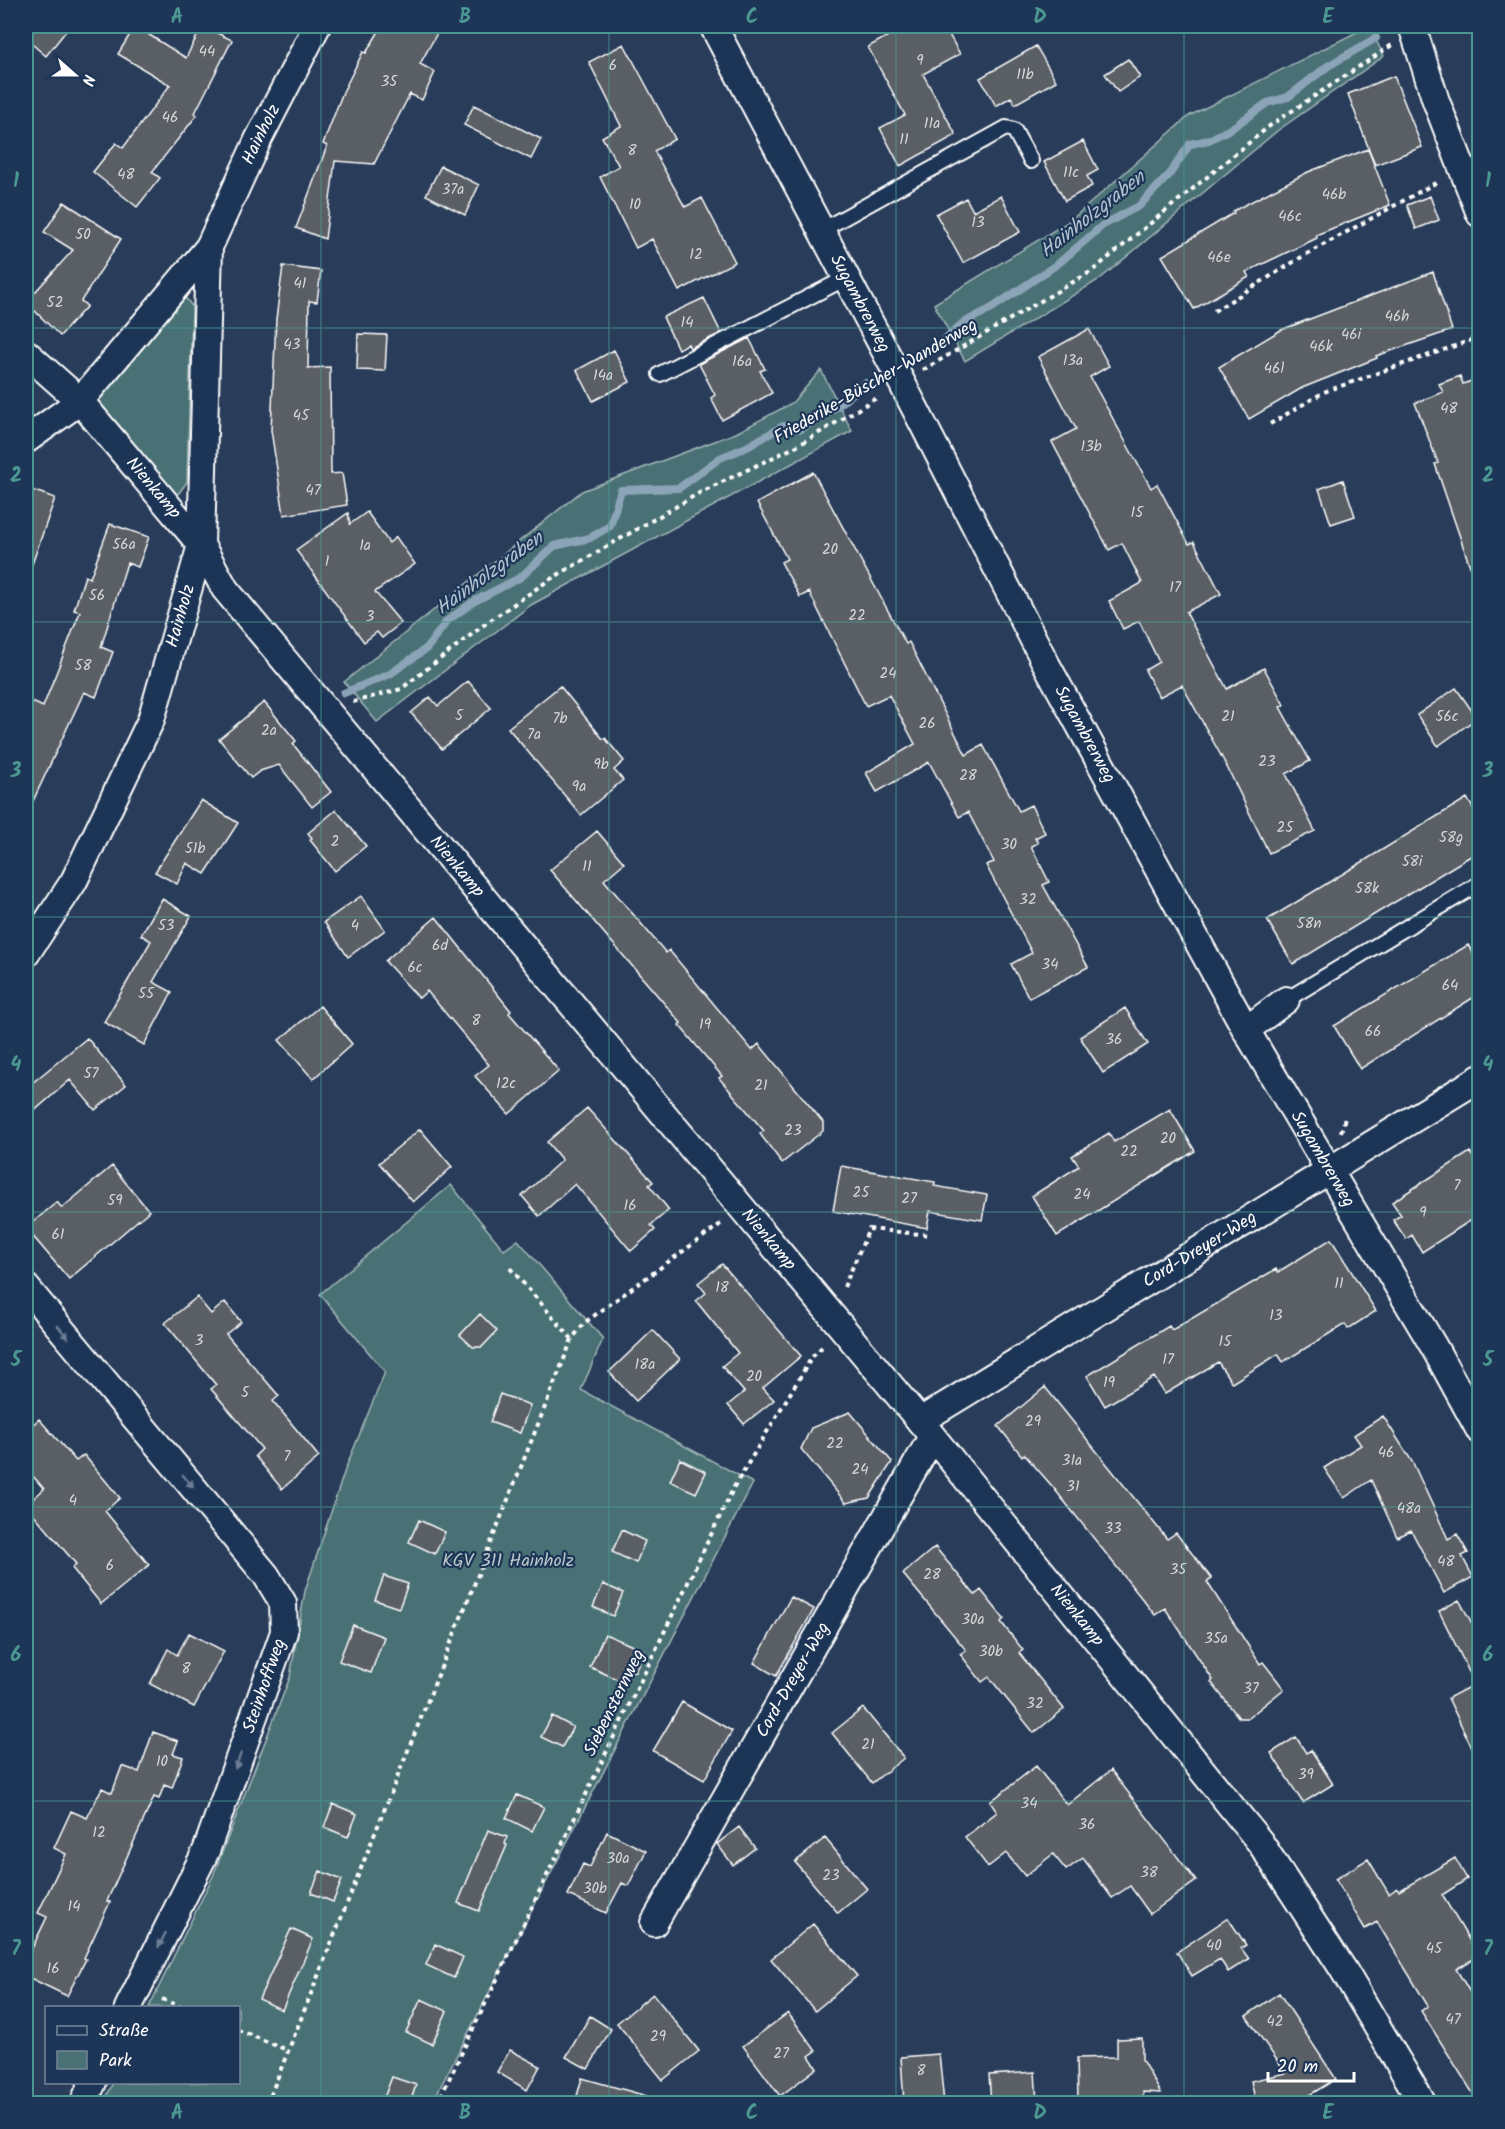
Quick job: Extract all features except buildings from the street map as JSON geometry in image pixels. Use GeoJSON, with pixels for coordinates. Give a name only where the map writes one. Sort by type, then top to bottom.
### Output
{"type":"FeatureCollection","features":[{"type":"Feature","properties":{"kind":"street","name":"Hainholz"},"geometry":{"type":"LineString","coordinates":[[26,440],[80,400],[208,247],[258,140],[317,26]]}},
{"type":"Feature","properties":{"kind":"street","name":"Sugambrerweg"},"geometry":{"type":"LineString","coordinates":[[713,26],[902,382],[1044,660],[1246,1030],[1434,1347],[1479,1431]]}},
{"type":"Feature","properties":{"kind":"street"},"geometry":{"type":"LineString","coordinates":[[1412,28],[1436,101],[1479,214]]}},
{"type":"Feature","properties":{"kind":"street","name":"Hainholz"},"geometry":{"type":"LineString","coordinates":[[26,954],[74,881],[151,720],[201,545],[208,247]]}},
{"type":"Feature","properties":{"kind":"street","name":"Nienkamp"},"geometry":{"type":"LineString","coordinates":[[26,353],[80,400],[201,545],[225,589],[926,1429],[1260,1842],[1344,1969],[1423,2103]]}},
{"type":"Feature","properties":{"kind":"street"},"geometry":{"type":"LineString","coordinates":[[1246,1030],[1287,1000]]}},
{"type":"Feature","properties":{"kind":"street","name":"Cord-Dreyer-Weg"},"geometry":{"type":"LineString","coordinates":[[654,1923],[926,1429],[1479,1078]]}},
{"type":"Feature","properties":{"kind":"street","name":"Steinhoffweg"},"geometry":{"type":"LineString","coordinates":[[26,1287],[266,1575],[283,1603],[284,1632],[206,1851],[128,2006]]}},
{"type":"Feature","properties":{"kind":"street"},"geometry":{"type":"LineString","coordinates":[[83,2103],[92,2084]]}},
{"type":"Feature","properties":{"kind":"lane"},"geometry":{"type":"LineString","coordinates":[[820,231],[1006,128],[1014,130],[1031,161]]}},
{"type":"Feature","properties":{"kind":"lane"},"geometry":{"type":"LineString","coordinates":[[660,374],[846,278]]}},
{"type":"Feature","properties":{"kind":"lane"},"geometry":{"type":"LineString","coordinates":[[1287,1000],[1479,883]]}},
{"type":"Feature","properties":{"kind":"path","name":"Friederike-Büscher-Wanderweg"},"geometry":{"type":"LineString","coordinates":[[326,710],[401,689],[485,624],[549,580],[700,492],[799,445],[1092,271],[1272,124],[1412,28]]}},
{"type":"Feature","properties":{"kind":"path"},"geometry":{"type":"LineString","coordinates":[[1214,311],[1462,166]]}},
{"type":"Feature","properties":{"kind":"path"},"geometry":{"type":"LineString","coordinates":[[1270,424],[1324,392],[1479,337]]}},
{"type":"Feature","properties":{"kind":"path"},"geometry":{"type":"LineString","coordinates":[[267,2103],[572,1339],[584,1323],[741,1209]]}},
{"type":"Feature","properties":{"kind":"path"},"geometry":{"type":"LineString","coordinates":[[836,1323],[868,1229],[930,1235]]}},
{"type":"Feature","properties":{"kind":"path"},"geometry":{"type":"LineString","coordinates":[[510,1268],[572,1339]]}},
{"type":"Feature","properties":{"kind":"path","name":"Siebensternweg"},"geometry":{"type":"LineString","coordinates":[[437,2103],[734,1487],[812,1357],[836,1323]]}},
{"type":"Feature","properties":{"kind":"path"},"geometry":{"type":"LineString","coordinates":[[240,2031],[287,2050]]}},
{"type":"Feature","properties":{"kind":"green space"},"geometry":{"type":"Polygon","coordinates":[[[1369,26],[1384,56],[1277,131],[1100,279],[965,361],[934,304],[1071,220],[1189,116],[1369,26]]]}},
{"type":"Feature","properties":{"kind":"green space"},"geometry":{"type":"Polygon","coordinates":[[[184,296],[192,306],[187,482],[176,497],[100,412],[98,401],[103,388],[184,296]]]}},
{"type":"Feature","properties":{"kind":"green space"},"geometry":{"type":"Polygon","coordinates":[[[821,370],[852,431],[531,605],[377,722],[344,682],[582,491],[736,433],[792,403],[821,370]]]}},
{"type":"Feature","properties":{"kind":"green space","name":"KGV 311 Hainholz"},"geometry":{"type":"Polygon","coordinates":[[[451,1185],[504,1250],[518,1240],[603,1339],[581,1390],[753,1483],[432,2103],[103,2104],[113,2084],[240,2084],[240,2006],[149,2006],[213,1876],[290,1677],[305,1591],[345,1470],[385,1372],[320,1294],[451,1185]]]}},
{"type":"Feature","properties":{"kind":"waterway","name":"Hainholzgraben"},"geometry":{"type":"LineString","coordinates":[[944,340],[963,323],[992,308],[1059,263],[1103,225],[1139,206],[1169,175],[1190,144],[1209,140],[1232,128],[1267,103],[1288,97],[1328,66],[1376,38]]}},
{"type":"Feature","properties":{"kind":"waterway","name":"Hainholzgraben"},"geometry":{"type":"LineString","coordinates":[[344,693],[390,674],[427,648],[447,621],[473,602],[521,577],[554,546],[590,538],[610,526],[621,490],[679,488],[720,458],[747,447],[783,426],[801,429],[839,405],[865,383]]}}]}
